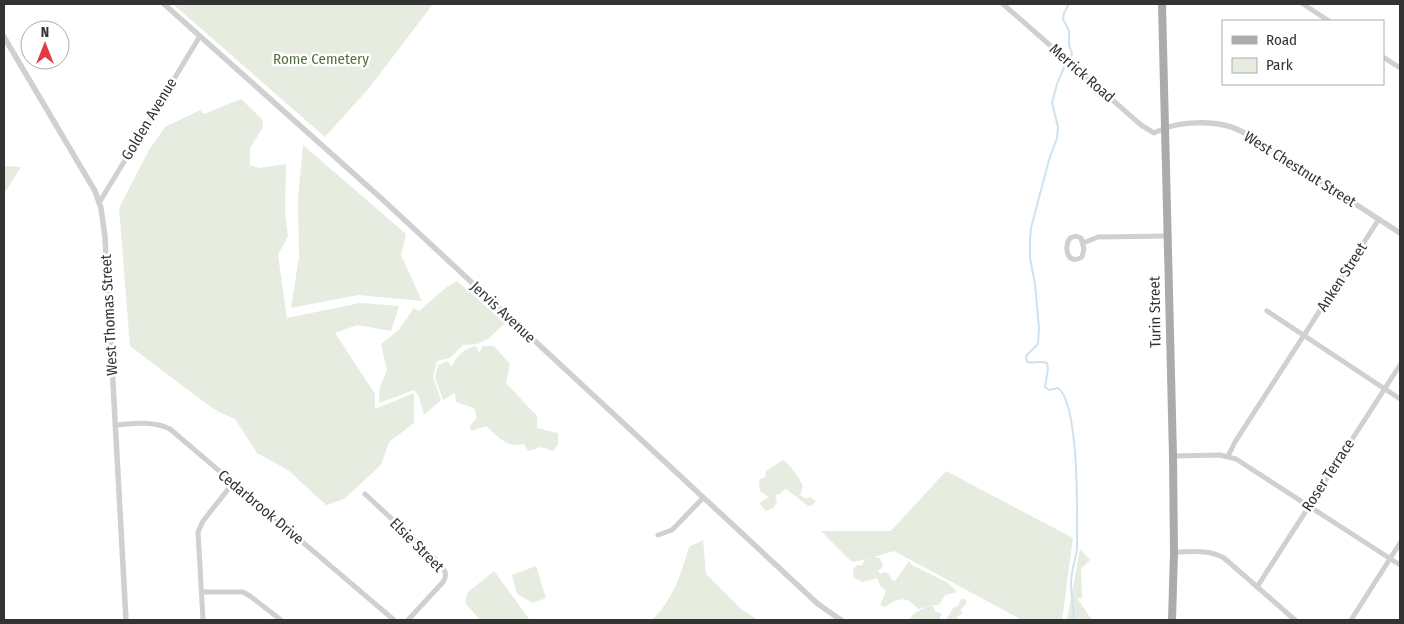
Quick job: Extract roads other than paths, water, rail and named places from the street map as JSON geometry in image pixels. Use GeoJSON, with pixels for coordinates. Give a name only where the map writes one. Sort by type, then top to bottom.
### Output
{"type":"FeatureCollection","features":[{"type":"Feature","properties":{"kind":"main road","name":"Turin Street"},"geometry":{"type":"LineString","coordinates":[[1162,4],[1173,456],[1174,552],[1172,620]]}},
{"type":"Feature","properties":{"kind":"street","name":"Jervis Avenue"},"geometry":{"type":"LineString","coordinates":[[164,4],[382,199],[818,604],[840,620]]}},
{"type":"Feature","properties":{"kind":"street","name":"Merrick Road"},"geometry":{"type":"LineString","coordinates":[[1002,4],[1141,125],[1154,133],[1165,128]]}},
{"type":"Feature","properties":{"kind":"street"},"geometry":{"type":"LineString","coordinates":[[1303,4],[1327,20]]}},
{"type":"Feature","properties":{"kind":"street","name":"Golden Avenue"},"geometry":{"type":"LineString","coordinates":[[99,202],[200,36]]}},
{"type":"Feature","properties":{"kind":"street","name":"West Thomas Street"},"geometry":{"type":"LineString","coordinates":[[4,37],[80,164],[99,202],[105,237],[126,620]]}},
{"type":"Feature","properties":{"kind":"street"},"geometry":{"type":"LineString","coordinates":[[1384,58],[1400,68]]}},
{"type":"Feature","properties":{"kind":"street","name":"West Chestnut Street"},"geometry":{"type":"LineString","coordinates":[[1165,128],[1176,125],[1220,124],[1237,129],[1254,138],[1400,233]]}},
{"type":"Feature","properties":{"kind":"street","name":"Anken Street"},"geometry":{"type":"LineString","coordinates":[[1228,456],[1235,442],[1379,219]]}},
{"type":"Feature","properties":{"kind":"street"},"geometry":{"type":"LineString","coordinates":[[1076,236],[1083,243],[1082,256],[1078,259],[1071,259],[1067,255],[1066,248],[1070,238],[1076,236]]}},
{"type":"Feature","properties":{"kind":"street"},"geometry":{"type":"LineString","coordinates":[[1083,243],[1098,237],[1168,236]]}},
{"type":"Feature","properties":{"kind":"street"},"geometry":{"type":"LineString","coordinates":[[1267,311],[1400,399]]}},
{"type":"Feature","properties":{"kind":"street","name":"Roser Terrace"},"geometry":{"type":"LineString","coordinates":[[1257,587],[1400,365]]}},
{"type":"Feature","properties":{"kind":"street","name":"Cedarbrook Drive"},"geometry":{"type":"LineString","coordinates":[[116,425],[150,424],[162,425],[170,429],[394,620]]}},
{"type":"Feature","properties":{"kind":"street"},"geometry":{"type":"LineString","coordinates":[[1173,456],[1228,456],[1236,458],[1400,565]]}},
{"type":"Feature","properties":{"kind":"street"},"geometry":{"type":"LineString","coordinates":[[203,620],[198,532],[203,520],[233,483]]}},
{"type":"Feature","properties":{"kind":"street","name":"Elsie Street"},"geometry":{"type":"LineString","coordinates":[[364,494],[437,561],[446,572],[443,582],[408,620]]}},
{"type":"Feature","properties":{"kind":"street"},"geometry":{"type":"LineString","coordinates":[[658,535],[672,530],[703,498]]}},
{"type":"Feature","properties":{"kind":"street"},"geometry":{"type":"LineString","coordinates":[[1350,620],[1400,543]]}},
{"type":"Feature","properties":{"kind":"street"},"geometry":{"type":"LineString","coordinates":[[1174,552],[1206,551],[1224,558],[1295,620]]}},
{"type":"Feature","properties":{"kind":"street"},"geometry":{"type":"LineString","coordinates":[[202,592],[243,592],[281,620]]}},
{"type":"Feature","properties":{"kind":"waterway"},"geometry":{"type":"LineString","coordinates":[[1069,4],[1063,19],[1069,31],[1071,57]]}},
{"type":"Feature","properties":{"kind":"waterway"},"geometry":{"type":"LineString","coordinates":[[1065,65],[1052,103],[1058,127],[1057,138],[1049,160],[1031,228],[1030,258],[1035,284],[1039,328],[1038,344],[1026,356],[1027,362],[1047,363],[1045,387],[1049,390],[1058,388],[1065,398],[1070,416],[1074,438],[1077,489],[1077,548],[1071,582],[1074,620]]}},
{"type":"Feature","properties":{"kind":"park label","name":"Rome Cemetery"},"geometry":{"type":"Point","coordinates":[321,59]}}]}
